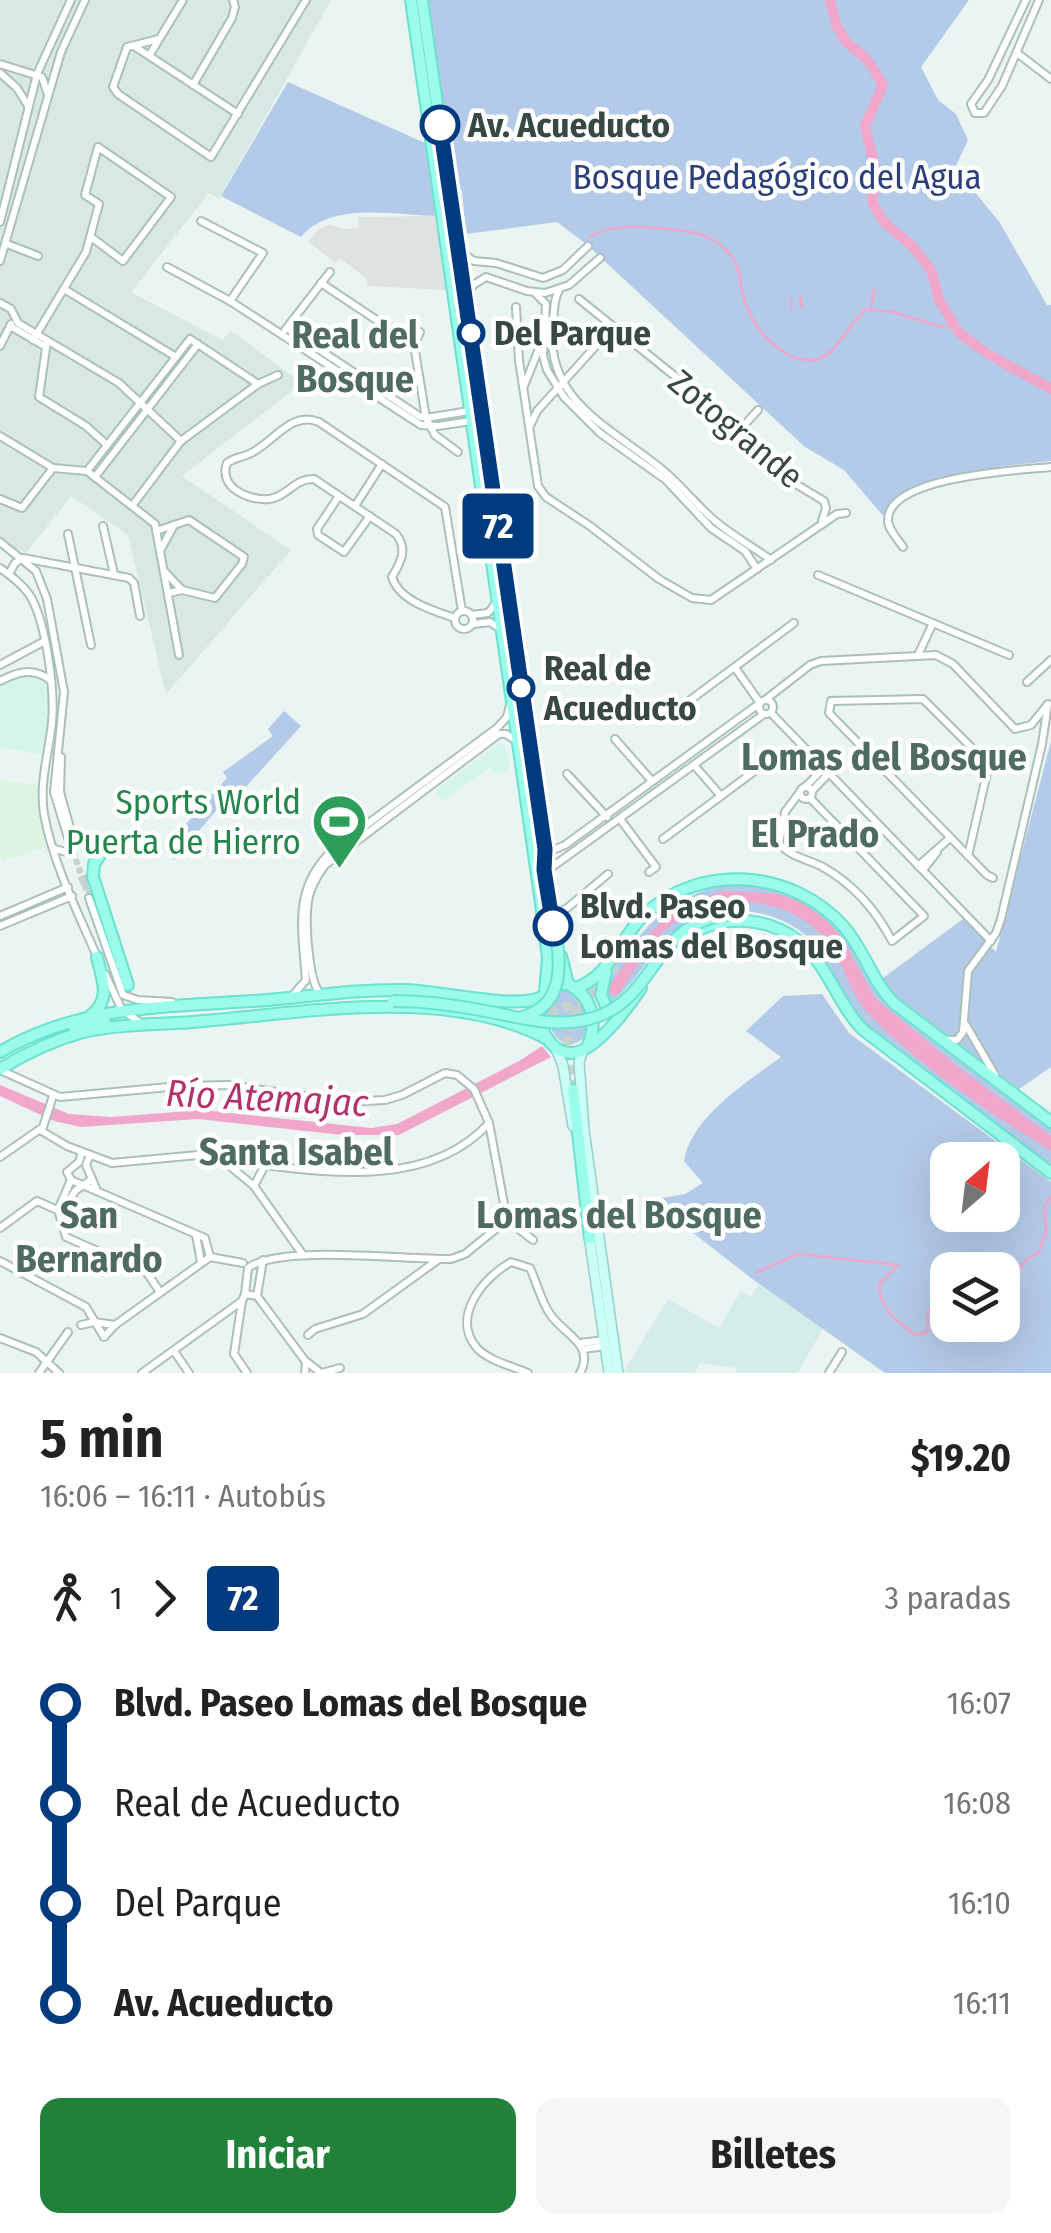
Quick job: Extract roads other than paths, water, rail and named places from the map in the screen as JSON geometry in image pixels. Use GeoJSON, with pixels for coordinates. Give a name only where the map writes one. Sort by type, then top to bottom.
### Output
{"type":"FeatureCollection","features":[{"type":"Feature","properties":{"kind":"main road"},"geometry":{"type":"LineString","coordinates":[[411,0],[458,250],[554,909],[572,986],[588,1002],[594,1018],[579,1062],[584,1130],[618,1373]]}},
{"type":"Feature","properties":{"kind":"main road"},"geometry":{"type":"LineString","coordinates":[[422,0],[470,416],[548,958],[540,1020],[568,1090],[610,1373]]}},
{"type":"Feature","properties":{"kind":"main road"},"geometry":{"type":"LineString","coordinates":[[91,896],[128,985],[93,877],[94,864],[104,849]]}},
{"type":"Feature","properties":{"kind":"main road"},"geometry":{"type":"LineString","coordinates":[[0,1069],[87,1032],[147,1024],[352,1009],[519,1014],[543,1008],[560,982],[546,858]]}},
{"type":"Feature","properties":{"kind":"main road"},"geometry":{"type":"LineString","coordinates":[[519,1014],[554,985],[572,986],[595,980],[632,928],[663,900],[694,884],[743,879],[779,885],[824,909],[853,939],[886,995],[1051,1122]]}},
{"type":"Feature","properties":{"kind":"main road"},"geometry":{"type":"LineString","coordinates":[[620,958],[639,930],[674,901],[700,889],[743,879]]}},
{"type":"Feature","properties":{"kind":"main road"},"geometry":{"type":"LineString","coordinates":[[3,1052],[90,1015],[321,996],[419,996],[566,1023],[602,1014],[631,994],[662,950],[681,933],[706,919],[736,914],[767,918],[796,932],[822,960],[836,992]]}},
{"type":"Feature","properties":{"kind":"main road"},"geometry":{"type":"LineString","coordinates":[[352,1009],[393,1002],[519,1014],[552,1044],[567,1052],[586,1047],[614,1023],[681,940],[708,926],[743,920],[779,929],[800,942],[819,962],[852,1019],[1051,1173]]}},
{"type":"Feature","properties":{"kind":"main road"},"geometry":{"type":"LineString","coordinates":[[90,1015],[99,1008],[105,994],[97,957]]}},
{"type":"Feature","properties":{"kind":"main road"},"geometry":{"type":"LineString","coordinates":[[607,966],[601,995],[609,1010],[620,1008],[643,986]]}},
{"type":"Feature","properties":{"kind":"main road"},"geometry":{"type":"LineString","coordinates":[[0,1069],[6,1058],[32,1043],[70,1028],[105,1021]]}},
{"type":"Feature","properties":{"kind":"main road"},"geometry":{"type":"LineString","coordinates":[[573,1090],[590,1238]]}},
{"type":"Feature","properties":{"kind":"street"},"geometry":{"type":"LineString","coordinates":[[57,0],[64,9]]}},
{"type":"Feature","properties":{"kind":"street"},"geometry":{"type":"LineString","coordinates":[[0,222],[38,74],[70,0]]}},
{"type":"Feature","properties":{"kind":"street"},"geometry":{"type":"LineString","coordinates":[[0,262],[67,34],[85,0]]}},
{"type":"Feature","properties":{"kind":"street"},"geometry":{"type":"LineString","coordinates":[[150,56],[183,0]]}},
{"type":"Feature","properties":{"kind":"street"},"geometry":{"type":"LineString","coordinates":[[193,84],[232,18],[232,0]]}},
{"type":"Feature","properties":{"kind":"street"},"geometry":{"type":"LineString","coordinates":[[159,39],[127,47],[113,87],[211,157],[306,0]]}},
{"type":"Feature","properties":{"kind":"street"},"geometry":{"type":"LineString","coordinates":[[1026,0],[988,80],[971,104],[975,113],[984,113],[1002,86],[1039,0]]}},
{"type":"Feature","properties":{"kind":"street"},"geometry":{"type":"LineString","coordinates":[[132,45],[238,114]]}},
{"type":"Feature","properties":{"kind":"street"},"geometry":{"type":"LineString","coordinates":[[1017,53],[1051,79]]}},
{"type":"Feature","properties":{"kind":"street"},"geometry":{"type":"LineString","coordinates":[[0,64],[38,74],[46,84],[48,96]]}},
{"type":"Feature","properties":{"kind":"street"},"geometry":{"type":"LineString","coordinates":[[0,73],[29,108]]}},
{"type":"Feature","properties":{"kind":"street"},"geometry":{"type":"LineString","coordinates":[[35,337],[86,252],[90,236],[99,204],[85,196],[98,147],[172,197],[123,261],[90,236]]}},
{"type":"Feature","properties":{"kind":"street"},"geometry":{"type":"LineString","coordinates":[[15,166],[22,172],[28,168]]}},
{"type":"Feature","properties":{"kind":"street"},"geometry":{"type":"LineString","coordinates":[[10,183],[18,183],[22,189]]}},
{"type":"Feature","properties":{"kind":"street"},"geometry":{"type":"LineString","coordinates":[[201,221],[262,253],[230,301]]}},
{"type":"Feature","properties":{"kind":"street"},"geometry":{"type":"LineString","coordinates":[[7,244],[38,256]]}},
{"type":"Feature","properties":{"kind":"street"},"geometry":{"type":"LineString","coordinates":[[458,250],[470,260],[496,262],[533,277],[558,274],[588,246]]}},
{"type":"Feature","properties":{"kind":"street"},"geometry":{"type":"LineString","coordinates":[[524,387],[550,310],[562,289],[600,258]]}},
{"type":"Feature","properties":{"kind":"street"},"geometry":{"type":"LineString","coordinates":[[168,267],[284,331],[426,418],[470,416]]}},
{"type":"Feature","properties":{"kind":"street"},"geometry":{"type":"LineString","coordinates":[[284,331],[330,272]]}},
{"type":"Feature","properties":{"kind":"street"},"geometry":{"type":"LineString","coordinates":[[558,274],[562,289]]}},
{"type":"Feature","properties":{"kind":"street"},"geometry":{"type":"LineString","coordinates":[[466,301],[472,285],[486,277],[535,292],[562,289]]}},
{"type":"Feature","properties":{"kind":"street"},"geometry":{"type":"LineString","coordinates":[[321,284],[415,343]]}},
{"type":"Feature","properties":{"kind":"street"},"geometry":{"type":"LineString","coordinates":[[64,289],[176,357]]}},
{"type":"Feature","properties":{"kind":"street"},"geometry":{"type":"LineString","coordinates":[[535,292],[550,310],[551,343],[561,387]]}},
{"type":"Feature","properties":{"kind":"street","name":"Zotogrande"},"geometry":{"type":"LineString","coordinates":[[516,307],[519,360],[538,486],[546,497],[604,535],[669,586],[692,598],[711,600],[841,514],[784,477],[678,378],[578,299]]}},
{"type":"Feature","properties":{"kind":"street"},"geometry":{"type":"LineString","coordinates":[[0,302],[11,309],[10,326],[0,346]]}},
{"type":"Feature","properties":{"kind":"street"},"geometry":{"type":"LineString","coordinates":[[530,428],[544,403],[602,339],[605,327],[600,318]]}},
{"type":"Feature","properties":{"kind":"street"},"geometry":{"type":"LineString","coordinates":[[0,320],[119,384],[181,440]]}},
{"type":"Feature","properties":{"kind":"street"},"geometry":{"type":"LineString","coordinates":[[284,331],[414,422],[429,427],[458,452]]}},
{"type":"Feature","properties":{"kind":"street"},"geometry":{"type":"LineString","coordinates":[[420,332],[415,343],[429,427]]}},
{"type":"Feature","properties":{"kind":"street"},"geometry":{"type":"LineString","coordinates":[[602,339],[611,336],[627,340]]}},
{"type":"Feature","properties":{"kind":"street"},"geometry":{"type":"LineString","coordinates":[[91,474],[107,446],[190,339],[258,384]]}},
{"type":"Feature","properties":{"kind":"street"},"geometry":{"type":"LineString","coordinates":[[542,342],[544,360],[591,426],[666,480],[717,533],[745,551],[757,569]]}},
{"type":"Feature","properties":{"kind":"street"},"geometry":{"type":"LineString","coordinates":[[46,344],[39,397],[86,426],[107,446]]}},
{"type":"Feature","properties":{"kind":"street"},"geometry":{"type":"LineString","coordinates":[[91,474],[198,344]]}},
{"type":"Feature","properties":{"kind":"street"},"geometry":{"type":"LineString","coordinates":[[519,360],[526,364],[544,360],[577,366]]}},
{"type":"Feature","properties":{"kind":"street"},"geometry":{"type":"LineString","coordinates":[[132,506],[181,440],[278,374]]}},
{"type":"Feature","properties":{"kind":"street"},"geometry":{"type":"LineString","coordinates":[[526,398],[536,405],[544,403]]}},
{"type":"Feature","properties":{"kind":"street"},"geometry":{"type":"LineString","coordinates":[[737,432],[758,410]]}},
{"type":"Feature","properties":{"kind":"street"},"geometry":{"type":"LineString","coordinates":[[450,414],[452,424]]}},
{"type":"Feature","properties":{"kind":"street"},"geometry":{"type":"LineString","coordinates":[[429,427],[452,424],[470,416]]}},
{"type":"Feature","properties":{"kind":"street"},"geometry":{"type":"LineString","coordinates":[[472,625],[467,613],[445,507],[319,422],[305,418],[296,420],[248,455],[232,458],[224,473],[233,488],[264,499],[277,497],[307,478],[370,516],[401,541],[404,559],[392,577],[395,586],[427,609],[455,618],[467,613],[491,612],[497,602]]}},
{"type":"Feature","properties":{"kind":"street"},"geometry":{"type":"LineString","coordinates":[[0,436],[52,468],[91,474],[154,524],[179,654]]}},
{"type":"Feature","properties":{"kind":"street"},"geometry":{"type":"LineString","coordinates":[[355,506],[382,464]]}},
{"type":"Feature","properties":{"kind":"street"},"geometry":{"type":"LineString","coordinates":[[903,547],[888,518],[892,508],[906,496],[944,480],[1051,467]]}},
{"type":"Feature","properties":{"kind":"street"},"geometry":{"type":"LineString","coordinates":[[0,499],[22,508],[52,468]]}},
{"type":"Feature","properties":{"kind":"street"},"geometry":{"type":"LineString","coordinates":[[339,496],[317,529],[318,535],[344,552],[370,516]]}},
{"type":"Feature","properties":{"kind":"street","name":"Zotogrande"},"geometry":{"type":"LineString","coordinates":[[819,526],[825,512],[824,501]]}},
{"type":"Feature","properties":{"kind":"street"},"geometry":{"type":"LineString","coordinates":[[703,515],[770,560]]}},
{"type":"Feature","properties":{"kind":"street"},"geometry":{"type":"LineString","coordinates":[[156,531],[189,520],[244,557],[215,598],[182,590],[169,593]]}},
{"type":"Feature","properties":{"kind":"street"},"geometry":{"type":"LineString","coordinates":[[160,550],[175,524]]}},
{"type":"Feature","properties":{"kind":"street"},"geometry":{"type":"LineString","coordinates":[[103,526],[114,574]]}},
{"type":"Feature","properties":{"kind":"street"},"geometry":{"type":"LineString","coordinates":[[68,534],[91,646]]}},
{"type":"Feature","properties":{"kind":"street"},"geometry":{"type":"LineString","coordinates":[[0,542],[36,571],[47,599],[64,702],[54,792],[69,840]]}},
{"type":"Feature","properties":{"kind":"street"},"geometry":{"type":"LineString","coordinates":[[9,574],[23,558],[132,579],[140,616]]}},
{"type":"Feature","properties":{"kind":"street"},"geometry":{"type":"LineString","coordinates":[[36,571],[49,560]]}},
{"type":"Feature","properties":{"kind":"street"},"geometry":{"type":"LineString","coordinates":[[0,568],[25,588],[34,604],[50,670],[52,724],[42,789],[52,846],[122,1010],[133,1020],[147,1024]]}},
{"type":"Feature","properties":{"kind":"street"},"geometry":{"type":"LineString","coordinates":[[164,571],[182,590]]}},
{"type":"Feature","properties":{"kind":"street"},"geometry":{"type":"LineString","coordinates":[[818,574],[1008,655]]}},
{"type":"Feature","properties":{"kind":"street"},"geometry":{"type":"LineString","coordinates":[[455,618],[461,629],[490,622],[501,630]]}},
{"type":"Feature","properties":{"kind":"street"},"geometry":{"type":"LineString","coordinates":[[666,718],[794,623]]}},
{"type":"Feature","properties":{"kind":"street"},"geometry":{"type":"LineString","coordinates":[[920,655],[933,624]]}},
{"type":"Feature","properties":{"kind":"street"},"geometry":{"type":"LineString","coordinates":[[44,642],[58,652]]}},
{"type":"Feature","properties":{"kind":"street"},"geometry":{"type":"LineString","coordinates":[[8,677],[1,664],[44,642]]}},
{"type":"Feature","properties":{"kind":"street"},"geometry":{"type":"LineString","coordinates":[[546,858],[821,660],[936,655],[952,664],[1015,730],[1031,725],[1050,707]]}},
{"type":"Feature","properties":{"kind":"street"},"geometry":{"type":"LineString","coordinates":[[1027,682],[1051,660]]}},
{"type":"Feature","properties":{"kind":"street"},"geometry":{"type":"LineString","coordinates":[[50,670],[61,668]]}},
{"type":"Feature","properties":{"kind":"street"},"geometry":{"type":"LineString","coordinates":[[546,858],[620,819],[767,713],[773,704],[762,702],[736,669]]}},
{"type":"Feature","properties":{"kind":"street"},"geometry":{"type":"LineString","coordinates":[[0,681],[35,672],[52,682]]}},
{"type":"Feature","properties":{"kind":"street"},"geometry":{"type":"LineString","coordinates":[[288,998],[301,990],[306,980],[302,908],[313,870],[335,848],[498,728],[507,717],[511,699]]}},
{"type":"Feature","properties":{"kind":"street"},"geometry":{"type":"LineString","coordinates":[[968,856],[988,773],[985,761],[923,699],[831,701],[829,713],[950,838],[968,856],[993,878]]}},
{"type":"Feature","properties":{"kind":"street"},"geometry":{"type":"LineString","coordinates":[[762,702],[759,709],[827,770],[991,941]]}},
{"type":"Feature","properties":{"kind":"street"},"geometry":{"type":"LineString","coordinates":[[919,1023],[953,1041],[960,1037],[966,1024],[968,971],[991,941],[1003,908],[1050,707]]}},
{"type":"Feature","properties":{"kind":"street"},"geometry":{"type":"LineString","coordinates":[[321,996],[313,984],[307,916],[309,895],[325,865],[498,734],[506,734],[517,744]]}},
{"type":"Feature","properties":{"kind":"street"},"geometry":{"type":"LineString","coordinates":[[615,739],[649,783]]}},
{"type":"Feature","properties":{"kind":"street"},"geometry":{"type":"LineString","coordinates":[[52,846],[64,852],[74,842],[60,792],[59,751]]}},
{"type":"Feature","properties":{"kind":"street"},"geometry":{"type":"LineString","coordinates":[[663,839],[779,753]]}},
{"type":"Feature","properties":{"kind":"street"},"geometry":{"type":"LineString","coordinates":[[697,763],[721,796]]}},
{"type":"Feature","properties":{"kind":"street"},"geometry":{"type":"LineString","coordinates":[[807,792],[924,916],[892,942],[857,892],[779,843],[785,812],[827,770]]}},
{"type":"Feature","properties":{"kind":"street"},"geometry":{"type":"LineString","coordinates":[[567,774],[612,824]]}},
{"type":"Feature","properties":{"kind":"street"},"geometry":{"type":"LineString","coordinates":[[620,819],[656,866],[649,872]]}},
{"type":"Feature","properties":{"kind":"street"},"geometry":{"type":"LineString","coordinates":[[921,868],[950,838]]}},
{"type":"Feature","properties":{"kind":"street"},"geometry":{"type":"LineString","coordinates":[[554,909],[566,910],[608,874]]}},
{"type":"Feature","properties":{"kind":"street"},"geometry":{"type":"LineString","coordinates":[[0,916],[68,888]]}},
{"type":"Feature","properties":{"kind":"street"},"geometry":{"type":"LineString","coordinates":[[0,926],[72,896]]}},
{"type":"Feature","properties":{"kind":"street"},"geometry":{"type":"LineString","coordinates":[[91,896],[123,995],[183,1005]]}},
{"type":"Feature","properties":{"kind":"street"},"geometry":{"type":"LineString","coordinates":[[966,1024],[997,1079]]}},
{"type":"Feature","properties":{"kind":"street"},"geometry":{"type":"LineString","coordinates":[[22,1057],[18,1067],[23,1079]]}},
{"type":"Feature","properties":{"kind":"street"},"geometry":{"type":"LineString","coordinates":[[0,1069],[54,1096],[228,1086],[318,1100],[384,1100],[444,1073],[466,1080],[489,1122],[507,1220],[533,1240]]}},
{"type":"Feature","properties":{"kind":"street"},"geometry":{"type":"LineString","coordinates":[[0,1158],[40,1130],[54,1096]]}},
{"type":"Feature","properties":{"kind":"street"},"geometry":{"type":"LineString","coordinates":[[40,1130],[112,1162],[198,1155],[356,1174],[387,1171],[431,1159],[476,1137],[489,1122]]}},
{"type":"Feature","properties":{"kind":"street"},"geometry":{"type":"LineString","coordinates":[[476,1137],[494,1141]]}},
{"type":"Feature","properties":{"kind":"street"},"geometry":{"type":"LineString","coordinates":[[86,1153],[86,1165],[96,1191]]}},
{"type":"Feature","properties":{"kind":"street"},"geometry":{"type":"LineString","coordinates":[[86,1153],[67,1172],[71,1180],[204,1238],[210,1256]]}},
{"type":"Feature","properties":{"kind":"street"},"geometry":{"type":"LineString","coordinates":[[221,1160],[254,1186],[304,1255]]}},
{"type":"Feature","properties":{"kind":"street"},"geometry":{"type":"LineString","coordinates":[[254,1186],[266,1164]]}},
{"type":"Feature","properties":{"kind":"street"},"geometry":{"type":"LineString","coordinates":[[60,1213],[74,1191],[92,1179]]}},
{"type":"Feature","properties":{"kind":"street"},"geometry":{"type":"LineString","coordinates":[[71,1180],[60,1213],[66,1237],[147,1273],[160,1292]]}},
{"type":"Feature","properties":{"kind":"street"},"geometry":{"type":"LineString","coordinates":[[0,1228],[37,1201],[60,1213]]}},
{"type":"Feature","properties":{"kind":"street"},"geometry":{"type":"LineString","coordinates":[[248,1373],[234,1354],[248,1268],[263,1260],[304,1255],[439,1259],[465,1254],[507,1220]]}},
{"type":"Feature","properties":{"kind":"street"},"geometry":{"type":"LineString","coordinates":[[196,1234],[202,1262]]}},
{"type":"Feature","properties":{"kind":"street"},"geometry":{"type":"LineString","coordinates":[[0,1261],[86,1307],[104,1337],[210,1256],[243,1263]]}},
{"type":"Feature","properties":{"kind":"street"},"geometry":{"type":"LineString","coordinates":[[412,1258],[416,1276]]}},
{"type":"Feature","properties":{"kind":"street"},"geometry":{"type":"LineString","coordinates":[[308,1334],[364,1314],[439,1259]]}},
{"type":"Feature","properties":{"kind":"street"},"geometry":{"type":"LineString","coordinates":[[263,1260],[258,1296],[306,1362],[322,1373],[340,1368]]}},
{"type":"Feature","properties":{"kind":"street"},"geometry":{"type":"LineString","coordinates":[[528,1373],[485,1355],[476,1347],[468,1328],[475,1296],[507,1264],[516,1261],[530,1268],[550,1315],[581,1346],[585,1361],[580,1373]]}},
{"type":"Feature","properties":{"kind":"street"},"geometry":{"type":"LineString","coordinates":[[142,1373],[243,1297],[258,1296]]}},
{"type":"Feature","properties":{"kind":"street"},"geometry":{"type":"LineString","coordinates":[[81,1325],[94,1322],[115,1326]]}},
{"type":"Feature","properties":{"kind":"street"},"geometry":{"type":"LineString","coordinates":[[39,1373],[68,1332]]}},
{"type":"Feature","properties":{"kind":"street"},"geometry":{"type":"LineString","coordinates":[[0,1338],[36,1352],[59,1373]]}},
{"type":"Feature","properties":{"kind":"street"},"geometry":{"type":"LineString","coordinates":[[581,1346],[605,1343]]}},
{"type":"Feature","properties":{"kind":"street"},"geometry":{"type":"LineString","coordinates":[[174,1351],[189,1373]]}},
{"type":"Feature","properties":{"kind":"street"},"geometry":{"type":"LineString","coordinates":[[829,1373],[842,1352]]}},
{"type":"Feature","properties":{"kind":"street"},"geometry":{"type":"LineString","coordinates":[[305,1373],[306,1362]]}},
{"type":"Feature","properties":{"kind":"waterway"},"geometry":{"type":"LineString","coordinates":[[830,0],[837,27],[847,43],[867,59],[883,85],[865,126],[876,172],[872,202],[883,221],[913,247],[931,270],[939,300],[959,333],[1051,389]]}},
{"type":"Feature","properties":{"kind":"waterway"},"geometry":{"type":"LineString","coordinates":[[590,236],[615,228],[640,227],[692,232],[716,242],[734,261],[745,302],[757,326],[774,345],[799,359],[825,356],[865,310],[889,311],[942,327],[954,324]]}},
{"type":"Feature","properties":{"kind":"waterway"},"geometry":{"type":"LineString","coordinates":[[871,308],[874,290]]}},
{"type":"Feature","properties":{"kind":"waterway"},"geometry":{"type":"LineString","coordinates":[[800,297],[802,307]]}},
{"type":"Feature","properties":{"kind":"waterway"},"geometry":{"type":"LineString","coordinates":[[791,300],[791,308]]}},
{"type":"Feature","properties":{"kind":"waterway"},"geometry":{"type":"LineString","coordinates":[[1020,1268],[1039,1252],[1046,1229],[1044,1207],[1051,1197]]}},
{"type":"Feature","properties":{"kind":"waterway"},"geometry":{"type":"LineString","coordinates":[[757,1272],[798,1254],[898,1265],[879,1285],[891,1314],[916,1335],[928,1331],[930,1309]]}},
{"type":"Feature","properties":{"kind":"tunnel"},"geometry":{"type":"LineString","coordinates":[[70,842],[89,898]]}},
{"type":"Feature","properties":{"kind":"tunnel"},"geometry":{"type":"LineString","coordinates":[[82,876],[93,895]]}},
{"type":"Feature","properties":{"kind":"tunnel"},"geometry":{"type":"LineString","coordinates":[[533,1012],[562,1009],[584,998],[620,958]]}},
{"type":"Feature","properties":{"kind":"tunnel"},"geometry":{"type":"LineString","coordinates":[[105,1021],[122,1009],[128,985]]}},
{"type":"Feature","properties":{"kind":"tunnel"},"geometry":{"type":"LineString","coordinates":[[573,1090],[568,1034],[582,1004]]}},
{"type":"Feature","properties":{"kind":"place","name":"Av. Acueducto"},"geometry":{"type":"Point","coordinates":[440,125]}},
{"type":"Feature","properties":{"kind":"place","name":"Del Parque"},"geometry":{"type":"Point","coordinates":[471,333]}},
{"type":"Feature","properties":{"kind":"place","name":"Real de Acueducto"},"geometry":{"type":"Point","coordinates":[521,688]}},
{"type":"Feature","properties":{"kind":"place","name":"Sports World Puerta de Hierro"},"geometry":{"type":"Point","coordinates":[340,871]}},
{"type":"Feature","properties":{"kind":"place","name":"Blvd. Paseo Lomas del Bosque"},"geometry":{"type":"Point","coordinates":[553,926]}},
{"type":"Feature","properties":{"kind":"district","name":"Real del Bosque"},"geometry":{"type":"Point","coordinates":[355,357]}},
{"type":"Feature","properties":{"kind":"district","name":"Lomas del Bosque"},"geometry":{"type":"Point","coordinates":[884,757]}},
{"type":"Feature","properties":{"kind":"district","name":"El Prado"},"geometry":{"type":"Point","coordinates":[815,834]}},
{"type":"Feature","properties":{"kind":"district","name":"Santa Isabel"},"geometry":{"type":"Point","coordinates":[296,1152]}},
{"type":"Feature","properties":{"kind":"district","name":"Lomas del Bosque"},"geometry":{"type":"Point","coordinates":[619,1215]}},
{"type":"Feature","properties":{"kind":"district","name":"San Bernardo"},"geometry":{"type":"Point","coordinates":[89,1237]}},
{"type":"Feature","properties":{"kind":"park label","name":"Bosque Pedagógico del Agua"},"geometry":{"type":"Point","coordinates":[777,177]}},
{"type":"Feature","properties":{"kind":"water label","name":"Río Atemajac"},"geometry":{"type":"Point","coordinates":[267,1098]}}]}
